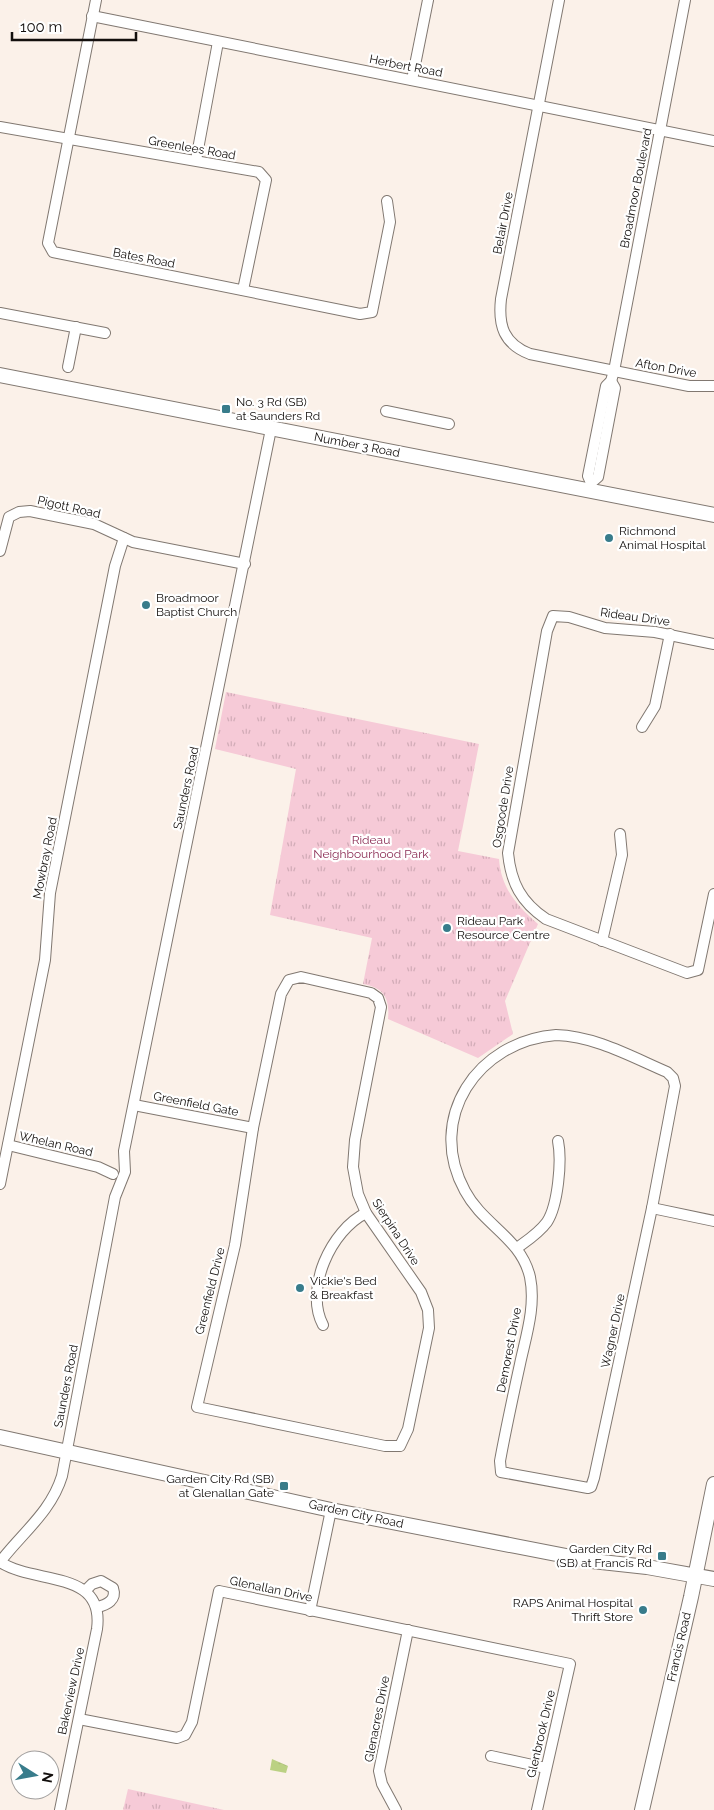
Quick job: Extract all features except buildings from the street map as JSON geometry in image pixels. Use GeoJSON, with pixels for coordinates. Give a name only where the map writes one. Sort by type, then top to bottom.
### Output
{"type":"FeatureCollection","features":[{"type":"Feature","properties":{"kind":"street","name":"Bates Road"},"geometry":{"type":"LineString","coordinates":[[96,0],[67,139],[48,243],[53,252],[360,314],[372,312],[390,222],[387,200]]}},
{"type":"Feature","properties":{"kind":"street"},"geometry":{"type":"LineString","coordinates":[[412,80],[428,0]]}},
{"type":"Feature","properties":{"kind":"street","name":"Belair Drive"},"geometry":{"type":"LineString","coordinates":[[559,0],[502,299],[501,328],[508,340],[521,350],[612,376]]}},
{"type":"Feature","properties":{"kind":"street","name":"Broadmoor Boulevard"},"geometry":{"type":"LineString","coordinates":[[591,487],[598,477],[615,388],[612,376],[685,0]]}},
{"type":"Feature","properties":{"kind":"street","name":"Herbert Road"},"geometry":{"type":"LineString","coordinates":[[92,16],[714,142]]}},
{"type":"Feature","properties":{"kind":"street"},"geometry":{"type":"LineString","coordinates":[[196,160],[218,42]]}},
{"type":"Feature","properties":{"kind":"street","name":"Greenlees Road"},"geometry":{"type":"LineString","coordinates":[[0,127],[259,172],[266,180],[243,290]]}},
{"type":"Feature","properties":{"kind":"street"},"geometry":{"type":"LineString","coordinates":[[0,313],[105,333]]}},
{"type":"Feature","properties":{"kind":"street"},"geometry":{"type":"LineString","coordinates":[[68,367],[76,328]]}},
{"type":"Feature","properties":{"kind":"street","name":"Number 3 Road"},"geometry":{"type":"LineString","coordinates":[[0,375],[271,429],[591,487],[714,515]]}},
{"type":"Feature","properties":{"kind":"street","name":"Afton Drive"},"geometry":{"type":"LineString","coordinates":[[612,376],[689,386],[714,386]]}},
{"type":"Feature","properties":{"kind":"street"},"geometry":{"type":"LineString","coordinates":[[386,411],[449,424]]}},
{"type":"Feature","properties":{"kind":"street","name":"Saunders Road"},"geometry":{"type":"LineString","coordinates":[[0,1562],[50,1502],[60,1482],[115,1197],[118,1170],[124,1152],[134,1105],[271,429]]}},
{"type":"Feature","properties":{"kind":"street","name":"Pigott Road"},"geometry":{"type":"LineString","coordinates":[[0,551],[10,517],[25,511],[94,524],[124,538],[245,564]]}},
{"type":"Feature","properties":{"kind":"street","name":"Mowbray Road"},"geometry":{"type":"LineString","coordinates":[[0,1184],[44,967],[50,893],[115,566],[124,538]]}},
{"type":"Feature","properties":{"kind":"street","name":"Rideau Drive"},"geometry":{"type":"LineString","coordinates":[[553,616],[568,617],[605,628],[670,634],[714,644]]}},
{"type":"Feature","properties":{"kind":"street","name":"Osgoode Drive"},"geometry":{"type":"LineString","coordinates":[[553,616],[547,631],[509,838],[510,871],[514,885],[534,911],[546,919],[687,973],[698,970],[714,894]]}},
{"type":"Feature","properties":{"kind":"street"},"geometry":{"type":"LineString","coordinates":[[642,727],[655,706],[670,634]]}},
{"type":"Feature","properties":{"kind":"street"},"geometry":{"type":"LineString","coordinates":[[602,941],[622,855],[620,834]]}},
{"type":"Feature","properties":{"kind":"street","name":"Sierpina Drive"},"geometry":{"type":"LineString","coordinates":[[289,980],[301,978],[364,991],[374,995],[380,1002],[381,1015],[354,1154],[356,1186],[366,1213],[421,1292],[428,1310],[427,1336],[408,1429],[400,1446]]}},
{"type":"Feature","properties":{"kind":"street","name":"Greenfield Drive"},"geometry":{"type":"LineString","coordinates":[[289,980],[281,994],[253,1128],[235,1245],[196,1407],[385,1446],[400,1446]]}},
{"type":"Feature","properties":{"kind":"street","name":"Demorest Drive"},"geometry":{"type":"LineString","coordinates":[[500,1461],[531,1305],[530,1278],[517,1248],[483,1216],[463,1189],[454,1160],[452,1133],[455,1116],[462,1096],[474,1075],[505,1049],[530,1039],[565,1035],[616,1050],[667,1072],[673,1078]]}},
{"type":"Feature","properties":{"kind":"street","name":"Wagner Drive"},"geometry":{"type":"LineString","coordinates":[[500,1461],[501,1472],[579,1487],[591,1487],[652,1208],[675,1090],[673,1078]]}},
{"type":"Feature","properties":{"kind":"street","name":"Greenfield Gate"},"geometry":{"type":"LineString","coordinates":[[134,1105],[253,1128]]}},
{"type":"Feature","properties":{"kind":"street"},"geometry":{"type":"LineString","coordinates":[[517,1248],[535,1234],[550,1217],[561,1165],[558,1141]]}},
{"type":"Feature","properties":{"kind":"street","name":"Whelan Road"},"geometry":{"type":"LineString","coordinates":[[8,1145],[98,1167],[118,1170]]}},
{"type":"Feature","properties":{"kind":"street"},"geometry":{"type":"LineString","coordinates":[[652,1208],[714,1220]]}},
{"type":"Feature","properties":{"kind":"street"},"geometry":{"type":"LineString","coordinates":[[323,1326],[318,1316],[316,1300],[327,1254],[340,1234],[353,1220],[366,1213]]}},
{"type":"Feature","properties":{"kind":"street","name":"Garden City Road"},"geometry":{"type":"LineString","coordinates":[[0,1437],[331,1510],[592,1561],[647,1567],[714,1579]]}},
{"type":"Feature","properties":{"kind":"street","name":"Francis Road"},"geometry":{"type":"LineString","coordinates":[[642,1810],[714,1484]]}},
{"type":"Feature","properties":{"kind":"street"},"geometry":{"type":"LineString","coordinates":[[310,1611],[331,1510]]}},
{"type":"Feature","properties":{"kind":"street"},"geometry":{"type":"LineString","coordinates":[[0,1562],[15,1570],[69,1583],[86,1590],[97,1607],[112,1601],[114,1597],[113,1588],[102,1581],[92,1584],[86,1590]]}},
{"type":"Feature","properties":{"kind":"street","name":"Glenallan Drive"},"geometry":{"type":"LineString","coordinates":[[78,1719],[175,1737],[183,1736],[188,1732],[192,1722],[219,1591],[570,1664]]}},
{"type":"Feature","properties":{"kind":"street","name":"Bakerview Drive"},"geometry":{"type":"LineString","coordinates":[[60,1810],[97,1629],[97,1607]]}},
{"type":"Feature","properties":{"kind":"street","name":"Glenacres Drive"},"geometry":{"type":"LineString","coordinates":[[396,1810],[382,1784],[379,1770],[408,1630]]}},
{"type":"Feature","properties":{"kind":"street","name":"Glenbrook Drive"},"geometry":{"type":"LineString","coordinates":[[537,1810],[570,1664]]}},
{"type":"Feature","properties":{"kind":"street"},"geometry":{"type":"LineString","coordinates":[[492,1756],[546,1768]]}},
{"type":"Feature","properties":{"kind":"green space","name":"Rideau Neighbourhood Park"},"geometry":{"type":"Polygon","coordinates":[[[226,692],[479,744],[458,851],[499,859],[503,879],[511,896],[538,924],[505,1001],[513,1034],[478,1058],[388,1019],[388,1005],[384,995],[376,988],[363,984],[372,938],[270,915],[296,769],[215,749],[226,692]]]}},
{"type":"Feature","properties":{"kind":"green space"},"geometry":{"type":"Polygon","coordinates":[[[128,1789],[224,1810],[123,1810],[128,1789]]]}},
{"type":"Feature","properties":{"kind":"water"},"geometry":{"type":"Polygon","coordinates":[[[272,1759],[288,1766],[286,1773],[270,1770],[272,1759]]]}},
{"type":"Feature","properties":{"kind":"place","name":"No. 3 Rd (SB) at Saunders Rd"},"geometry":{"type":"Point","coordinates":[226,409]}},
{"type":"Feature","properties":{"kind":"place","name":"Richmond Animal Hospital"},"geometry":{"type":"Point","coordinates":[609,538]}},
{"type":"Feature","properties":{"kind":"place","name":"Broadmoor Baptist Church"},"geometry":{"type":"Point","coordinates":[146,605]}},
{"type":"Feature","properties":{"kind":"place","name":"Rideau Park Resource Centre"},"geometry":{"type":"Point","coordinates":[447,928]}},
{"type":"Feature","properties":{"kind":"place","name":"Vickie's Bed & Breakfast"},"geometry":{"type":"Point","coordinates":[300,1288]}},
{"type":"Feature","properties":{"kind":"place","name":"Garden City Rd (SB) at Glenallan Gate"},"geometry":{"type":"Point","coordinates":[284,1486]}},
{"type":"Feature","properties":{"kind":"place","name":"Garden City Rd (SB) at Francis Rd"},"geometry":{"type":"Point","coordinates":[662,1556]}},
{"type":"Feature","properties":{"kind":"place","name":"RAPS Animal Hospital Thrift Store"},"geometry":{"type":"Point","coordinates":[643,1610]}}]}
